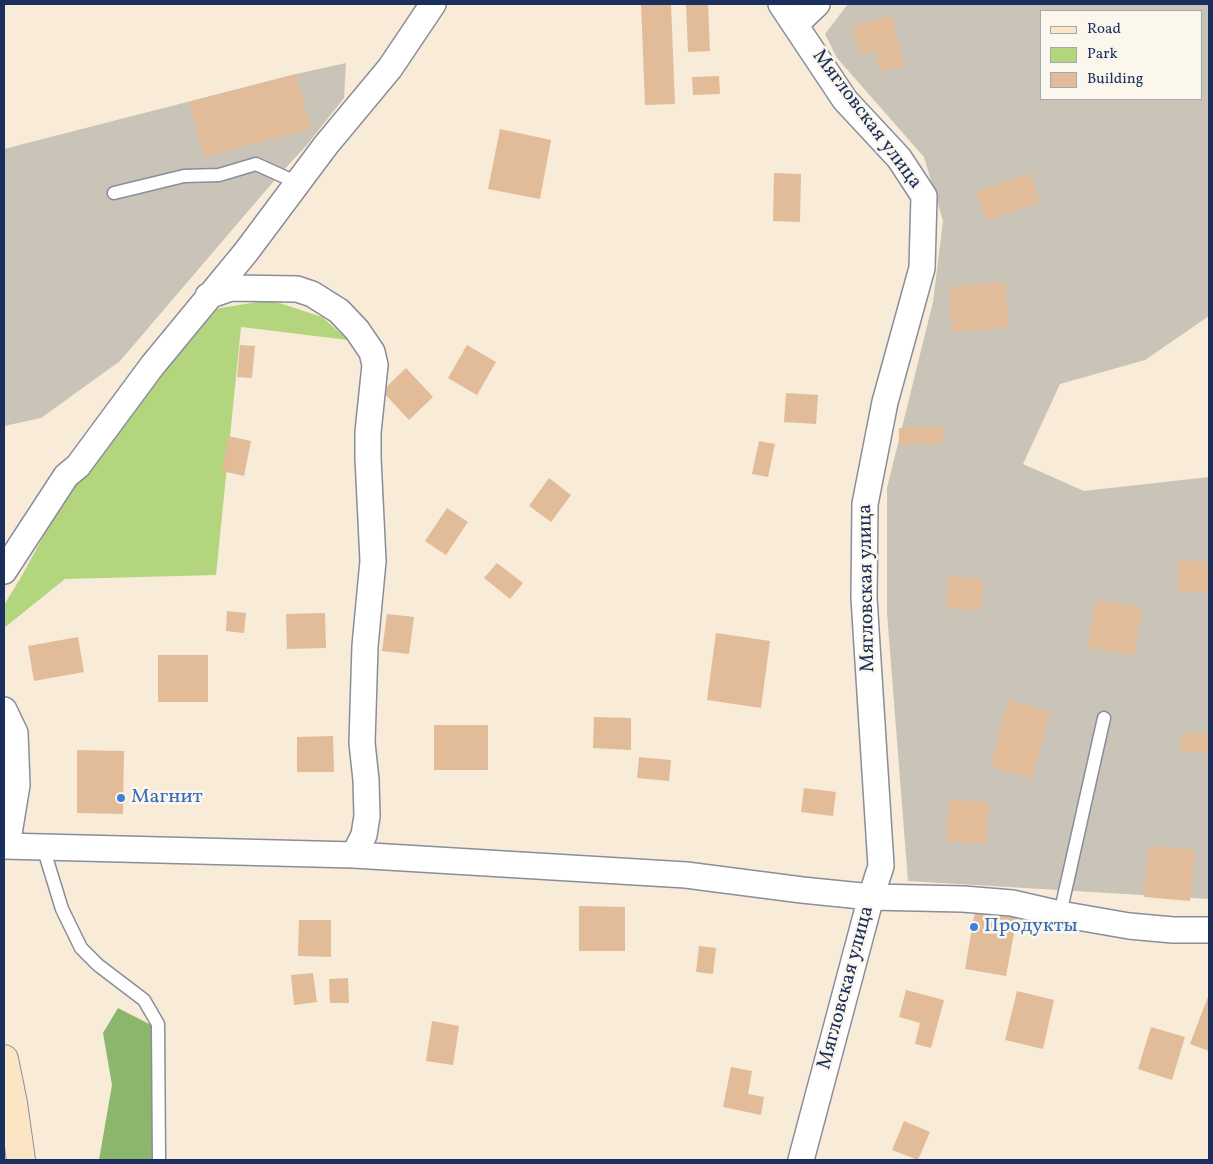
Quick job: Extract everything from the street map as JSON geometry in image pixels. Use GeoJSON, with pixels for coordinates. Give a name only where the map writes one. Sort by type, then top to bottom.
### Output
{"type":"FeatureCollection","features":[{"type":"Feature","properties":{"kind":"main road"},"geometry":{"type":"LineString","coordinates":[[4,1059],[13,1103],[21,1160]]}},
{"type":"Feature","properties":{"kind":"street"},"geometry":{"type":"LineString","coordinates":[[4,571],[66,476],[78,466],[152,366],[246,252],[326,145],[390,68],[433,4]]}},
{"type":"Feature","properties":{"kind":"street","name":"Мягловская улица"},"geometry":{"type":"LineString","coordinates":[[781,4],[845,100],[899,158],[924,196],[922,268],[885,402],[865,504],[864,598],[881,866],[871,897],[801,1160]]}},
{"type":"Feature","properties":{"kind":"street"},"geometry":{"type":"LineString","coordinates":[[795,25],[817,4]]}},
{"type":"Feature","properties":{"kind":"street"},"geometry":{"type":"LineString","coordinates":[[208,296],[231,288],[297,289],[312,294],[339,311],[357,330],[372,352],[375,365],[368,432],[368,458],[373,560],[365,646],[362,743],[367,816],[364,835],[354,855]]}},
{"type":"Feature","properties":{"kind":"street"},"geometry":{"type":"LineString","coordinates":[[4,710],[15,733],[17,786],[5,846],[354,855],[686,874],[802,890],[871,897],[963,899],[1012,903],[1060,914],[1129,926],[1173,930],[1209,930]]}},
{"type":"Feature","properties":{"kind":"lane"},"geometry":{"type":"LineString","coordinates":[[114,193],[184,176],[219,175],[256,164],[298,183]]}},
{"type":"Feature","properties":{"kind":"lane"},"geometry":{"type":"LineString","coordinates":[[1060,914],[1104,718]]}},
{"type":"Feature","properties":{"kind":"lane"},"geometry":{"type":"LineString","coordinates":[[43,847],[62,909],[81,948],[98,965],[144,1000],[158,1024],[159,1160]]}},
{"type":"Feature","properties":{"kind":"shaded area"},"geometry":{"type":"Polygon","coordinates":[[[848,4],[1209,4],[1209,316],[1145,360],[1060,384],[1023,464],[1084,491],[1209,477],[1209,899],[908,881],[887,613],[887,488],[933,302],[943,221],[924,157],[837,58],[825,34],[848,4]]]}},
{"type":"Feature","properties":{"kind":"shaded area"},"geometry":{"type":"Polygon","coordinates":[[[346,63],[344,98],[306,146],[120,361],[41,418],[4,426],[4,149],[296,74],[346,63]]]}},
{"type":"Feature","properties":{"kind":"green space"},"geometry":{"type":"Polygon","coordinates":[[[270,300],[322,317],[348,340],[241,327],[216,575],[65,579],[4,628],[4,605],[70,488],[137,396],[214,309],[270,300]]]}},
{"type":"Feature","properties":{"kind":"green space"},"geometry":{"type":"Polygon","coordinates":[[[118,1008],[157,1028],[159,1160],[99,1160],[112,1085],[103,1033],[118,1008]]]}},
{"type":"Feature","properties":{"kind":"building"},"geometry":{"type":"Polygon","coordinates":[[[641,4],[671,4],[675,104],[645,105],[641,4]]]}},
{"type":"Feature","properties":{"kind":"building"},"geometry":{"type":"Polygon","coordinates":[[[686,4],[708,4],[710,51],[688,52],[686,4]]]}},
{"type":"Feature","properties":{"kind":"building"},"geometry":{"type":"Polygon","coordinates":[[[892,16],[904,66],[880,72],[875,51],[859,55],[852,26],[892,16]]]}},
{"type":"Feature","properties":{"kind":"building"},"geometry":{"type":"Polygon","coordinates":[[[296,74],[311,129],[204,157],[189,102],[296,74]]]}},
{"type":"Feature","properties":{"kind":"building"},"geometry":{"type":"Polygon","coordinates":[[[719,76],[720,94],[693,95],[692,77],[719,76]]]}},
{"type":"Feature","properties":{"kind":"building"},"geometry":{"type":"Polygon","coordinates":[[[500,129],[551,140],[540,199],[488,189],[500,129]]]}},
{"type":"Feature","properties":{"kind":"building"},"geometry":{"type":"Polygon","coordinates":[[[774,173],[801,174],[800,222],[773,221],[774,173]]]}},
{"type":"Feature","properties":{"kind":"building"},"geometry":{"type":"Polygon","coordinates":[[[1030,173],[1040,202],[986,221],[976,192],[1030,173]]]}},
{"type":"Feature","properties":{"kind":"building"},"geometry":{"type":"Polygon","coordinates":[[[1005,282],[1009,327],[952,332],[949,287],[1005,282]]]}},
{"type":"Feature","properties":{"kind":"building"},"geometry":{"type":"Polygon","coordinates":[[[240,345],[255,346],[252,378],[237,377],[240,345]]]}},
{"type":"Feature","properties":{"kind":"building"},"geometry":{"type":"Polygon","coordinates":[[[467,345],[496,362],[477,395],[448,378],[467,345]]]}},
{"type":"Feature","properties":{"kind":"building"},"geometry":{"type":"Polygon","coordinates":[[[406,368],[433,397],[409,420],[382,391],[406,368]]]}},
{"type":"Feature","properties":{"kind":"building"},"geometry":{"type":"Polygon","coordinates":[[[786,393],[818,395],[816,424],[784,422],[786,393]]]}},
{"type":"Feature","properties":{"kind":"building"},"geometry":{"type":"Polygon","coordinates":[[[943,427],[943,443],[899,445],[899,428],[943,427]]]}},
{"type":"Feature","properties":{"kind":"building"},"geometry":{"type":"Polygon","coordinates":[[[228,436],[251,441],[244,476],[222,471],[228,436]]]}},
{"type":"Feature","properties":{"kind":"building"},"geometry":{"type":"Polygon","coordinates":[[[759,441],[775,444],[768,477],[752,474],[759,441]]]}},
{"type":"Feature","properties":{"kind":"building"},"geometry":{"type":"Polygon","coordinates":[[[549,478],[571,495],[551,522],[529,506],[549,478]]]}},
{"type":"Feature","properties":{"kind":"building"},"geometry":{"type":"Polygon","coordinates":[[[447,508],[468,522],[446,555],[425,541],[447,508]]]}},
{"type":"Feature","properties":{"kind":"building"},"geometry":{"type":"Polygon","coordinates":[[[1179,560],[1209,562],[1209,593],[1177,591],[1179,560]]]}},
{"type":"Feature","properties":{"kind":"building"},"geometry":{"type":"Polygon","coordinates":[[[497,563],[523,583],[510,599],[484,578],[497,563]]]}},
{"type":"Feature","properties":{"kind":"building"},"geometry":{"type":"Polygon","coordinates":[[[949,576],[983,579],[980,611],[946,608],[949,576]]]}},
{"type":"Feature","properties":{"kind":"building"},"geometry":{"type":"Polygon","coordinates":[[[1096,600],[1142,608],[1134,656],[1087,647],[1096,600]]]}},
{"type":"Feature","properties":{"kind":"building"},"geometry":{"type":"Polygon","coordinates":[[[227,611],[246,613],[244,633],[226,631],[227,611]]]}},
{"type":"Feature","properties":{"kind":"building"},"geometry":{"type":"Polygon","coordinates":[[[325,613],[326,648],[287,649],[286,614],[325,613]]]}},
{"type":"Feature","properties":{"kind":"building"},"geometry":{"type":"Polygon","coordinates":[[[387,614],[414,617],[409,654],[382,651],[387,614]]]}},
{"type":"Feature","properties":{"kind":"building"},"geometry":{"type":"Polygon","coordinates":[[[716,633],[770,641],[761,708],[707,700],[716,633]]]}},
{"type":"Feature","properties":{"kind":"building"},"geometry":{"type":"Polygon","coordinates":[[[78,637],[84,672],[34,681],[28,646],[78,637]]]}},
{"type":"Feature","properties":{"kind":"building"},"geometry":{"type":"Polygon","coordinates":[[[158,655],[208,655],[208,702],[158,702],[158,655]]]}},
{"type":"Feature","properties":{"kind":"building"},"geometry":{"type":"Polygon","coordinates":[[[1008,700],[1050,711],[1033,778],[991,767],[1008,700]]]}},
{"type":"Feature","properties":{"kind":"building"},"geometry":{"type":"Polygon","coordinates":[[[594,717],[631,718],[631,750],[593,748],[594,717]]]}},
{"type":"Feature","properties":{"kind":"building"},"geometry":{"type":"Polygon","coordinates":[[[434,725],[488,725],[488,770],[434,770],[434,725]]]}},
{"type":"Feature","properties":{"kind":"building"},"geometry":{"type":"Polygon","coordinates":[[[1182,733],[1209,734],[1209,753],[1181,752],[1182,733]]]}},
{"type":"Feature","properties":{"kind":"building"},"geometry":{"type":"Polygon","coordinates":[[[333,736],[334,772],[297,772],[297,737],[333,736]]]}},
{"type":"Feature","properties":{"kind":"building"},"geometry":{"type":"Polygon","coordinates":[[[77,750],[124,751],[123,814],[77,813],[77,750]]]}},
{"type":"Feature","properties":{"kind":"building"},"geometry":{"type":"Polygon","coordinates":[[[639,757],[671,760],[669,781],[637,778],[639,757]]]}},
{"type":"Feature","properties":{"kind":"building"},"geometry":{"type":"Polygon","coordinates":[[[804,788],[836,792],[833,816],[801,812],[804,788]]]}},
{"type":"Feature","properties":{"kind":"building"},"geometry":{"type":"Polygon","coordinates":[[[949,799],[989,803],[986,844],[946,841],[949,799]]]}},
{"type":"Feature","properties":{"kind":"building"},"geometry":{"type":"Polygon","coordinates":[[[1149,846],[1195,850],[1190,901],[1144,897],[1149,846]]]}},
{"type":"Feature","properties":{"kind":"building"},"geometry":{"type":"Polygon","coordinates":[[[579,906],[625,907],[625,951],[579,951],[579,906]]]}},
{"type":"Feature","properties":{"kind":"building"},"geometry":{"type":"Polygon","coordinates":[[[975,910],[1017,917],[1006,976],[965,969],[975,910]]]}},
{"type":"Feature","properties":{"kind":"building"},"geometry":{"type":"Polygon","coordinates":[[[299,920],[331,920],[331,957],[298,956],[299,920]]]}},
{"type":"Feature","properties":{"kind":"building"},"geometry":{"type":"Polygon","coordinates":[[[699,946],[716,948],[713,974],[696,972],[699,946]]]}},
{"type":"Feature","properties":{"kind":"building"},"geometry":{"type":"Polygon","coordinates":[[[313,973],[317,1002],[294,1005],[291,975],[313,973]]]}},
{"type":"Feature","properties":{"kind":"building"},"geometry":{"type":"Polygon","coordinates":[[[348,978],[349,1003],[330,1003],[329,979],[348,978]]]}},
{"type":"Feature","properties":{"kind":"building"},"geometry":{"type":"Polygon","coordinates":[[[906,990],[944,1000],[931,1048],[915,1044],[920,1023],[899,1017],[906,990]]]}},
{"type":"Feature","properties":{"kind":"building"},"geometry":{"type":"Polygon","coordinates":[[[1017,991],[1054,1000],[1043,1049],[1005,1040],[1017,991]]]}},
{"type":"Feature","properties":{"kind":"building"},"geometry":{"type":"Polygon","coordinates":[[[1209,994],[1209,1051],[1190,1044],[1209,994]]]}},
{"type":"Feature","properties":{"kind":"building"},"geometry":{"type":"Polygon","coordinates":[[[432,1021],[459,1026],[453,1065],[426,1061],[432,1021]]]}},
{"type":"Feature","properties":{"kind":"building"},"geometry":{"type":"Polygon","coordinates":[[[1151,1027],[1185,1037],[1172,1080],[1138,1069],[1151,1027]]]}},
{"type":"Feature","properties":{"kind":"building"},"geometry":{"type":"Polygon","coordinates":[[[731,1067],[752,1071],[748,1094],[764,1097],[761,1115],[723,1107],[731,1067]]]}},
{"type":"Feature","properties":{"kind":"building"},"geometry":{"type":"Polygon","coordinates":[[[904,1121],[930,1132],[918,1160],[892,1150],[904,1121]]]}},
{"type":"Feature","properties":{"kind":"place","name":"Магнит"},"geometry":{"type":"Point","coordinates":[121,798]}},
{"type":"Feature","properties":{"kind":"place","name":"Продукты"},"geometry":{"type":"Point","coordinates":[974,927]}}]}
